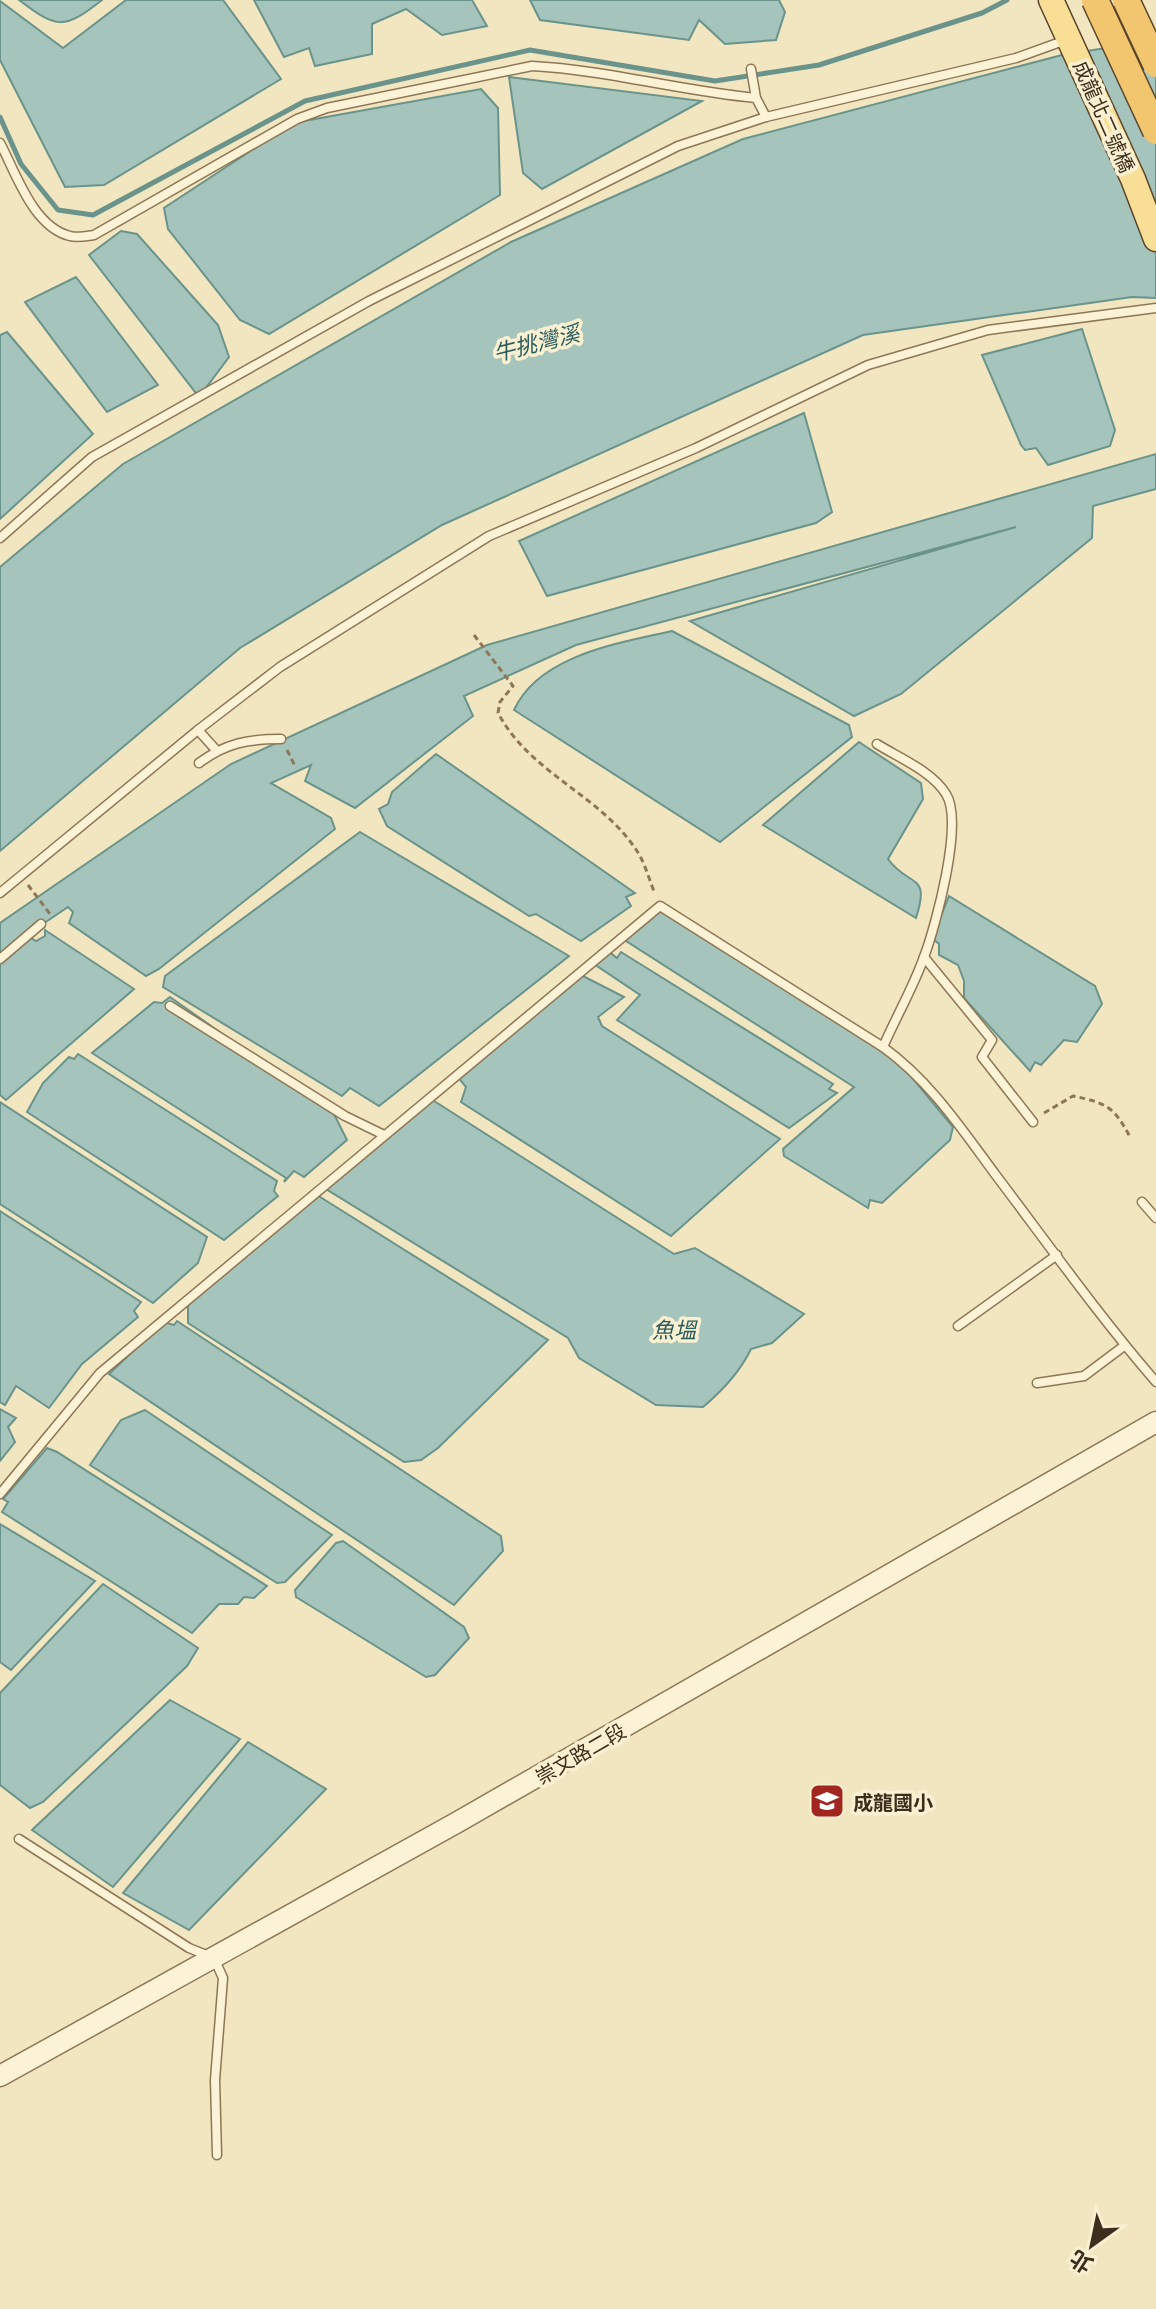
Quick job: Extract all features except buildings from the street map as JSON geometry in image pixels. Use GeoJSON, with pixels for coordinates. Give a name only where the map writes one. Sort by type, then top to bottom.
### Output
{"type":"FeatureCollection","features":[{"type":"Feature","properties":{"kind":"highway"},"geometry":{"type":"LineString","coordinates":[[1095,0],[1156,131]]}},
{"type":"Feature","properties":{"kind":"highway"},"geometry":{"type":"LineString","coordinates":[[1126,0],[1156,64]]}},
{"type":"Feature","properties":{"kind":"main road","name":"成龍北二號橋"},"geometry":{"type":"LineString","coordinates":[[1051,0],[1156,239]]}},
{"type":"Feature","properties":{"kind":"street","name":"崇文路二段"},"geometry":{"type":"LineString","coordinates":[[0,2076],[470,1816],[1156,1422]]}},
{"type":"Feature","properties":{"kind":"lane"},"geometry":{"type":"LineString","coordinates":[[0,538],[92,457],[369,301],[678,146],[766,117],[1016,58],[1070,39]]}},
{"type":"Feature","properties":{"kind":"lane"},"geometry":{"type":"LineString","coordinates":[[0,143],[38,214],[55,229],[71,237],[94,235],[278,127],[327,108],[532,66],[566,68],[691,92],[756,98]]}},
{"type":"Feature","properties":{"kind":"lane"},"geometry":{"type":"LineString","coordinates":[[751,69],[756,98],[766,117]]}},
{"type":"Feature","properties":{"kind":"lane"},"geometry":{"type":"LineString","coordinates":[[0,893],[198,730],[280,667],[489,536],[696,448],[868,365],[988,330],[1156,308]]}},
{"type":"Feature","properties":{"kind":"lane"},"geometry":{"type":"LineString","coordinates":[[198,730],[216,750]]}},
{"type":"Feature","properties":{"kind":"lane"},"geometry":{"type":"LineString","coordinates":[[199,763],[216,750],[245,739],[281,739]]}},
{"type":"Feature","properties":{"kind":"lane"},"geometry":{"type":"LineString","coordinates":[[877,744],[937,782],[949,797],[952,827],[942,887],[924,957],[883,1047]]}},
{"type":"Feature","properties":{"kind":"lane"},"geometry":{"type":"LineString","coordinates":[[0,1494],[100,1373],[382,1134],[660,906],[911,1067],[972,1140],[1124,1346],[1156,1382]]}},
{"type":"Feature","properties":{"kind":"lane"},"geometry":{"type":"LineString","coordinates":[[0,959],[41,924]]}},
{"type":"Feature","properties":{"kind":"lane"},"geometry":{"type":"LineString","coordinates":[[924,957],[992,1040],[982,1057],[1033,1122]]}},
{"type":"Feature","properties":{"kind":"lane"},"geometry":{"type":"LineString","coordinates":[[170,1006],[345,1116],[382,1134]]}},
{"type":"Feature","properties":{"kind":"lane"},"geometry":{"type":"LineString","coordinates":[[1142,1202],[1156,1218]]}},
{"type":"Feature","properties":{"kind":"lane"},"geometry":{"type":"LineString","coordinates":[[958,1326],[1057,1255]]}},
{"type":"Feature","properties":{"kind":"lane"},"geometry":{"type":"LineString","coordinates":[[1037,1383],[1084,1376],[1124,1346]]}},
{"type":"Feature","properties":{"kind":"lane"},"geometry":{"type":"LineString","coordinates":[[19,1839],[189,1948],[214,1958],[223,1978],[215,2080],[217,2155]]}},
{"type":"Feature","properties":{"kind":"path"},"geometry":{"type":"LineString","coordinates":[[474,635],[513,686],[500,702],[498,713],[508,731],[534,762],[576,789],[635,848],[660,906]]}},
{"type":"Feature","properties":{"kind":"path"},"geometry":{"type":"LineString","coordinates":[[281,739],[296,768]]}},
{"type":"Feature","properties":{"kind":"path"},"geometry":{"type":"LineString","coordinates":[[21,876],[57,924]]}},
{"type":"Feature","properties":{"kind":"path"},"geometry":{"type":"LineString","coordinates":[[1033,1122],[1064,1098],[1073,1096],[1098,1101],[1117,1112],[1131,1139]]}},
{"type":"Feature","properties":{"kind":"water"},"geometry":{"type":"Polygon","coordinates":[[[19,0],[102,0],[78,17],[60,22],[52,21],[19,0]]]}},
{"type":"Feature","properties":{"kind":"water"},"geometry":{"type":"Polygon","coordinates":[[[126,0],[223,0],[281,79],[104,185],[65,187],[0,60],[0,1],[63,48],[126,0]]]}},
{"type":"Feature","properties":{"kind":"water"},"geometry":{"type":"Polygon","coordinates":[[[254,0],[472,0],[487,26],[442,35],[406,9],[372,24],[372,54],[315,66],[309,48],[284,57],[254,0]]]}},
{"type":"Feature","properties":{"kind":"water"},"geometry":{"type":"Polygon","coordinates":[[[530,0],[779,0],[785,12],[776,40],[725,44],[699,20],[689,40],[540,20],[530,0]]]}},
{"type":"Feature","properties":{"kind":"water","name":"牛挑灣溪"},"geometry":{"type":"Polygon","coordinates":[[[1156,40],[1156,298],[1132,297],[863,335],[442,525],[240,648],[0,851],[0,567],[123,464],[511,242],[743,139],[1062,55],[1156,40]]]}},
{"type":"Feature","properties":{"kind":"water"},"geometry":{"type":"Polygon","coordinates":[[[509,77],[702,101],[542,189],[523,173],[509,77]]]}},
{"type":"Feature","properties":{"kind":"water"},"geometry":{"type":"Polygon","coordinates":[[[481,89],[498,108],[500,195],[269,334],[240,320],[168,229],[164,208],[293,123],[481,89]]]}},
{"type":"Feature","properties":{"kind":"water"},"geometry":{"type":"Polygon","coordinates":[[[121,231],[137,234],[218,325],[229,357],[199,397],[89,255],[121,231]]]}},
{"type":"Feature","properties":{"kind":"water"},"geometry":{"type":"Polygon","coordinates":[[[76,277],[158,385],[107,412],[25,302],[76,277]]]}},
{"type":"Feature","properties":{"kind":"water"},"geometry":{"type":"Polygon","coordinates":[[[1082,329],[1115,430],[1110,446],[1048,465],[1036,448],[1025,450],[1021,445],[982,355],[1082,329]]]}},
{"type":"Feature","properties":{"kind":"water"},"geometry":{"type":"Polygon","coordinates":[[[7,332],[93,434],[0,519],[0,335],[7,332]]]}},
{"type":"Feature","properties":{"kind":"water"},"geometry":{"type":"Polygon","coordinates":[[[804,413],[832,512],[816,523],[547,596],[519,541],[804,413]]]}},
{"type":"Feature","properties":{"kind":"water"},"geometry":{"type":"Polygon","coordinates":[[[1156,454],[1156,489],[1093,506],[1092,538],[901,694],[854,716],[690,621],[1016,527],[576,645],[464,696],[473,716],[355,808],[305,781],[311,765],[271,783],[331,818],[335,829],[159,969],[146,976],[69,923],[73,912],[68,907],[0,953],[0,923],[231,764],[487,645],[1156,454]]]}},
{"type":"Feature","properties":{"kind":"water"},"geometry":{"type":"Polygon","coordinates":[[[672,631],[849,725],[852,737],[720,842],[514,710],[526,691],[561,664],[605,647],[672,631]]]}},
{"type":"Feature","properties":{"kind":"water"},"geometry":{"type":"Polygon","coordinates":[[[859,742],[921,783],[923,799],[888,859],[919,887],[921,893],[916,918],[763,825],[859,742]]]}},
{"type":"Feature","properties":{"kind":"water"},"geometry":{"type":"Polygon","coordinates":[[[436,754],[635,893],[626,897],[631,906],[581,941],[536,914],[529,916],[387,826],[379,809],[388,804],[392,792],[436,754]]]}},
{"type":"Feature","properties":{"kind":"water"},"geometry":{"type":"Polygon","coordinates":[[[360,832],[569,956],[379,1106],[350,1088],[342,1096],[163,987],[165,976],[360,832]]]}},
{"type":"Feature","properties":{"kind":"water"},"geometry":{"type":"Polygon","coordinates":[[[949,896],[1095,986],[1102,1004],[1077,1042],[1064,1040],[1041,1065],[1035,1062],[1030,1071],[964,998],[964,981],[958,965],[939,955],[939,944],[932,938],[949,896]]]}},
{"type":"Feature","properties":{"kind":"water"},"geometry":{"type":"Polygon","coordinates":[[[658,906],[900,1063],[953,1127],[950,1140],[882,1203],[870,1200],[868,1208],[784,1156],[783,1149],[854,1087],[623,939],[658,906]]]}},
{"type":"Feature","properties":{"kind":"water"},"geometry":{"type":"Polygon","coordinates":[[[45,930],[134,989],[6,1100],[0,1095],[0,961],[29,937],[36,941],[45,936],[45,930]]]}},
{"type":"Feature","properties":{"kind":"water"},"geometry":{"type":"Polygon","coordinates":[[[607,950],[617,958],[621,952],[833,1084],[829,1089],[837,1093],[789,1128],[617,1020],[640,995],[594,964],[607,950]]]}},
{"type":"Feature","properties":{"kind":"water"},"geometry":{"type":"Polygon","coordinates":[[[579,974],[624,997],[598,1017],[602,1026],[780,1139],[671,1236],[461,1102],[466,1087],[456,1075],[579,974]]]}},
{"type":"Feature","properties":{"kind":"water"},"geometry":{"type":"Polygon","coordinates":[[[170,997],[333,1112],[347,1140],[304,1177],[294,1171],[284,1182],[286,1178],[92,1053],[154,1002],[162,1003],[170,997]]]}},
{"type":"Feature","properties":{"kind":"water"},"geometry":{"type":"Polygon","coordinates":[[[78,1054],[277,1181],[274,1191],[278,1196],[224,1240],[27,1112],[43,1083],[69,1057],[74,1059],[78,1054]]]}},
{"type":"Feature","properties":{"kind":"water","name":"魚塭"},"geometry":{"type":"Polygon","coordinates":[[[431,1099],[674,1254],[695,1248],[804,1314],[772,1343],[751,1349],[730,1381],[703,1407],[656,1405],[579,1358],[568,1338],[326,1189],[431,1099]]]}},
{"type":"Feature","properties":{"kind":"water"},"geometry":{"type":"Polygon","coordinates":[[[0,1102],[207,1237],[198,1263],[153,1303],[0,1204],[0,1102]]]}},
{"type":"Feature","properties":{"kind":"water"},"geometry":{"type":"Polygon","coordinates":[[[317,1195],[548,1340],[438,1448],[421,1460],[404,1462],[188,1323],[188,1304],[317,1195]]]}},
{"type":"Feature","properties":{"kind":"water"},"geometry":{"type":"Polygon","coordinates":[[[0,1211],[141,1302],[134,1311],[138,1317],[82,1364],[49,1408],[16,1386],[5,1405],[0,1402],[0,1211]]]}},
{"type":"Feature","properties":{"kind":"water"},"geometry":{"type":"Polygon","coordinates":[[[177,1321],[501,1536],[503,1551],[454,1605],[109,1374],[164,1322],[174,1325],[177,1321]]]}},
{"type":"Feature","properties":{"kind":"water"},"geometry":{"type":"Polygon","coordinates":[[[0,1409],[16,1418],[8,1427],[15,1442],[0,1461],[0,1409]]]}},
{"type":"Feature","properties":{"kind":"water"},"geometry":{"type":"Polygon","coordinates":[[[145,1410],[332,1535],[285,1582],[277,1583],[90,1465],[121,1420],[145,1410]]]}},
{"type":"Feature","properties":{"kind":"water"},"geometry":{"type":"Polygon","coordinates":[[[47,1448],[267,1586],[254,1598],[244,1597],[238,1604],[219,1604],[192,1633],[2,1512],[8,1502],[3,1499],[47,1448]]]}},
{"type":"Feature","properties":{"kind":"water"},"geometry":{"type":"Polygon","coordinates":[[[0,1524],[95,1581],[11,1670],[0,1662],[0,1524]]]}},
{"type":"Feature","properties":{"kind":"water"},"geometry":{"type":"Polygon","coordinates":[[[343,1541],[464,1627],[469,1638],[435,1675],[426,1677],[296,1597],[295,1590],[336,1543],[343,1541]]]}},
{"type":"Feature","properties":{"kind":"water"},"geometry":{"type":"Polygon","coordinates":[[[103,1584],[198,1648],[187,1666],[43,1802],[30,1808],[0,1785],[0,1693],[103,1584]]]}},
{"type":"Feature","properties":{"kind":"water"},"geometry":{"type":"Polygon","coordinates":[[[170,1700],[240,1739],[113,1887],[32,1830],[170,1700]]]}},
{"type":"Feature","properties":{"kind":"water"},"geometry":{"type":"Polygon","coordinates":[[[248,1742],[326,1789],[189,1930],[123,1893],[248,1742]]]}},
{"type":"Feature","properties":{"kind":"waterway"},"geometry":{"type":"LineString","coordinates":[[0,117],[21,164],[58,210],[93,215],[305,101],[530,50],[715,81],[819,65],[982,13],[1007,0]]}},
{"type":"Feature","properties":{"kind":"place","name":"成龍國小"},"geometry":{"type":"Point","coordinates":[827,1801]}}]}
